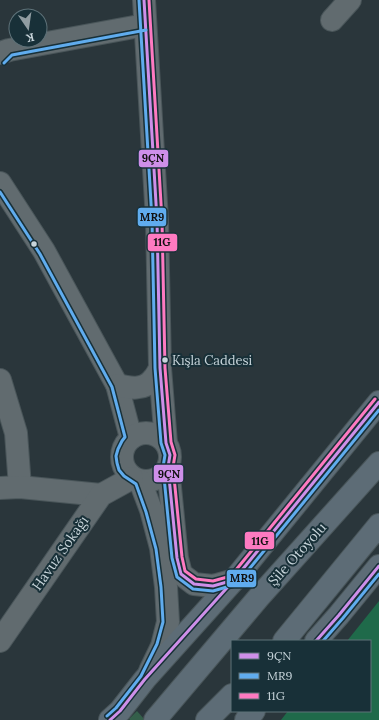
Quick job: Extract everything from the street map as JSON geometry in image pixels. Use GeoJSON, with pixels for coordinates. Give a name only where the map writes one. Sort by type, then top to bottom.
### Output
{"type":"FeatureCollection","features":[{"type":"Feature","properties":{"kind":"highway"},"geometry":{"type":"LineString","coordinates":[[110,720],[234,580],[379,402]]}},
{"type":"Feature","properties":{"kind":"highway","name":"Şile Otoyolu"},"geometry":{"type":"LineString","coordinates":[[155,720],[259,597],[379,463]]}},
{"type":"Feature","properties":{"kind":"highway"},"geometry":{"type":"LineString","coordinates":[[285,640],[379,525]]}},
{"type":"Feature","properties":{"kind":"highway"},"geometry":{"type":"LineString","coordinates":[[317,640],[379,566]]}},
{"type":"Feature","properties":{"kind":"highway"},"geometry":{"type":"LineString","coordinates":[[207,720],[231,696]]}},
{"type":"Feature","properties":{"kind":"highway"},"geometry":{"type":"LineString","coordinates":[[246,720],[254,712]]}},
{"type":"Feature","properties":{"kind":"street"},"geometry":{"type":"LineString","coordinates":[[144,0],[157,220],[160,368],[166,443]]}},
{"type":"Feature","properties":{"kind":"street"},"geometry":{"type":"LineString","coordinates":[[332,20],[350,0]]}},
{"type":"Feature","properties":{"kind":"street"},"geometry":{"type":"LineString","coordinates":[[3,54],[145,25]]}},
{"type":"Feature","properties":{"kind":"street"},"geometry":{"type":"LineString","coordinates":[[0,183],[44,251],[117,385],[131,438]]}},
{"type":"Feature","properties":{"kind":"street"},"geometry":{"type":"LineString","coordinates":[[117,385],[131,389],[143,387],[153,380],[160,368]]}},
{"type":"Feature","properties":{"kind":"street"},"geometry":{"type":"LineString","coordinates":[[0,380],[16,433],[10,487],[101,495]]}},
{"type":"Feature","properties":{"kind":"street"},"geometry":{"type":"LineString","coordinates":[[168,467],[163,474],[156,479],[148,482],[136,479],[126,472],[122,466],[122,450],[125,443],[138,434],[153,434],[160,437],[166,443],[170,451],[168,467],[177,558],[181,574],[194,584],[213,586],[234,580]]}},
{"type":"Feature","properties":{"kind":"street"},"geometry":{"type":"LineString","coordinates":[[136,479],[151,510],[160,548],[166,587],[168,622],[162,646],[146,679]]}},
{"type":"Feature","properties":{"kind":"street","name":"Havuz Sokağı"},"geometry":{"type":"LineString","coordinates":[[0,641],[101,495],[136,479]]}},
{"type":"Feature","properties":{"kind":"green space"},"geometry":{"type":"Polygon","coordinates":[[[379,601],[379,720],[281,720],[287,712],[371,712],[371,640],[348,640],[379,601]]]}},
{"type":"Feature","properties":{"kind":"green space"},"geometry":{"type":"Polygon","coordinates":[[[137,711],[145,720],[129,719],[137,711]]]}},
{"type":"Feature","properties":{"kind":"transit line","name":"MR9"},"geometry":{"type":"LineString","coordinates":[[139,0],[152,220],[155,368],[161,443],[165,455],[163,467],[172,558],[177,577],[193,589],[213,591],[237,584],[379,410]]}},
{"type":"Feature","properties":{"kind":"transit line","name":"9ÇN"},"geometry":{"type":"LineString","coordinates":[[144,0],[157,220],[160,368],[166,443],[170,455],[168,467],[177,558],[181,574],[194,584],[213,586],[234,580]]}},
{"type":"Feature","properties":{"kind":"transit line","name":"11G"},"geometry":{"type":"LineString","coordinates":[[149,0],[162,220],[165,368],[171,442],[175,455],[173,467],[182,557],[185,571],[196,579],[213,581],[231,576],[375,399]]}},
{"type":"Feature","properties":{"kind":"transit line","name":"MR9"},"geometry":{"type":"LineString","coordinates":[[4,63],[12,55],[146,30]]}},
{"type":"Feature","properties":{"kind":"transit line","name":"MR9"},"geometry":{"type":"LineString","coordinates":[[0,192],[40,254],[112,387],[125,437],[118,449],[116,456],[117,463],[119,470],[124,476],[136,484],[146,512],[156,549],[161,587],[163,622],[157,644],[141,676],[116,708],[107,716]]}},
{"type":"Feature","properties":{"kind":"transit line","name":"9ÇN"},"geometry":{"type":"LineString","coordinates":[[110,720],[120,711],[145,679],[234,580],[379,402]]}},
{"type":"Feature","properties":{"kind":"transit line","name":"9ÇN"},"geometry":{"type":"LineString","coordinates":[[317,640],[379,566]]}},
{"type":"Feature","properties":{"kind":"transit line","name":"MR9"},"geometry":{"type":"LineString","coordinates":[[324,640],[379,574]]}},
{"type":"Feature","properties":{"kind":"place","name":"Kışla Caddesi"},"geometry":{"type":"Point","coordinates":[165,360]}}]}
